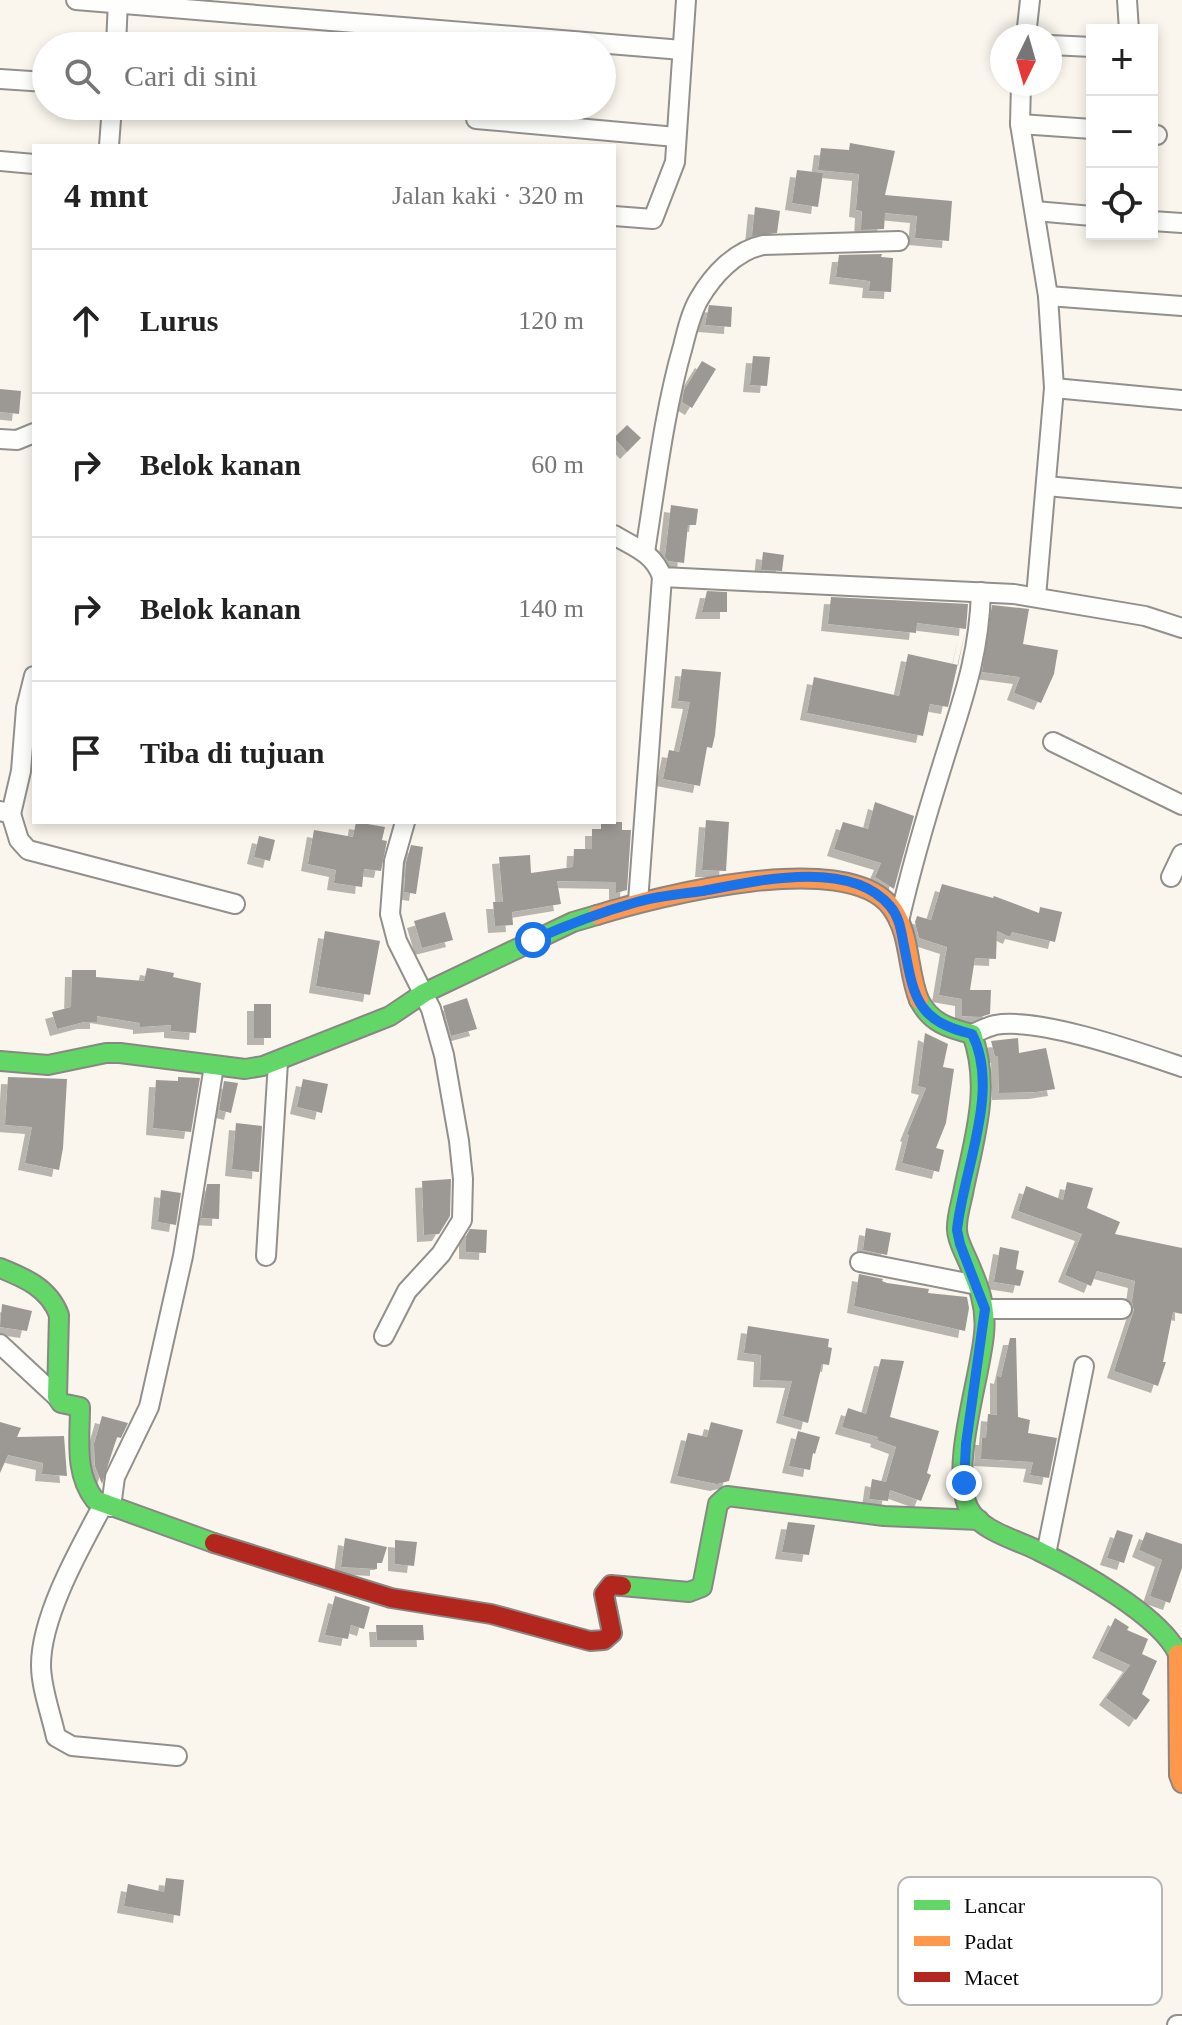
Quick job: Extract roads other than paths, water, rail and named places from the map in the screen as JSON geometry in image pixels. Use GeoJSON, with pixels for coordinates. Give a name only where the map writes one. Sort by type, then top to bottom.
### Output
{"type":"FeatureCollection","features":[{"type":"Feature","properties":{"kind":"street"},"geometry":{"type":"LineString","coordinates":[[76,0],[470,32]]}},
{"type":"Feature","properties":{"kind":"street"},"geometry":{"type":"LineString","coordinates":[[616,216],[653,219],[675,162],[686,0]]}},
{"type":"Feature","properties":{"kind":"street"},"geometry":{"type":"LineString","coordinates":[[1027,24],[1030,0]]}},
{"type":"Feature","properties":{"kind":"street"},"geometry":{"type":"LineString","coordinates":[[1127,0],[1129,24]]}},
{"type":"Feature","properties":{"kind":"street"},"geometry":{"type":"LineString","coordinates":[[117,32],[118,2]]}},
{"type":"Feature","properties":{"kind":"street"},"geometry":{"type":"LineString","coordinates":[[616,44],[682,50]]}},
{"type":"Feature","properties":{"kind":"street"},"geometry":{"type":"LineString","coordinates":[[1062,46],[1086,47]]}},
{"type":"Feature","properties":{"kind":"street"},"geometry":{"type":"LineString","coordinates":[[0,79],[32,81]]}},
{"type":"Feature","properties":{"kind":"street"},"geometry":{"type":"LineString","coordinates":[[1021,96],[1020,124],[1048,296],[1054,388],[1036,597]]}},
{"type":"Feature","properties":{"kind":"street"},"geometry":{"type":"LineString","coordinates":[[109,144],[111,120]]}},
{"type":"Feature","properties":{"kind":"street"},"geometry":{"type":"LineString","coordinates":[[487,120],[676,137]]}},
{"type":"Feature","properties":{"kind":"street"},"geometry":{"type":"LineString","coordinates":[[1020,124],[1086,129]]}},
{"type":"Feature","properties":{"kind":"street"},"geometry":{"type":"LineString","coordinates":[[0,161],[32,164]]}},
{"type":"Feature","properties":{"kind":"street"},"geometry":{"type":"LineString","coordinates":[[1035,211],[1086,215]]}},
{"type":"Feature","properties":{"kind":"street"},"geometry":{"type":"LineString","coordinates":[[1158,221],[1182,223]]}},
{"type":"Feature","properties":{"kind":"street"},"geometry":{"type":"LineString","coordinates":[[645,552],[675,372],[699,299],[716,276],[739,254],[763,245],[899,241]]}},
{"type":"Feature","properties":{"kind":"street"},"geometry":{"type":"LineString","coordinates":[[1048,296],[1182,306]]}},
{"type":"Feature","properties":{"kind":"street"},"geometry":{"type":"LineString","coordinates":[[1054,388],[1182,400]]}},
{"type":"Feature","properties":{"kind":"street"},"geometry":{"type":"LineString","coordinates":[[0,439],[17,440],[32,434]]}},
{"type":"Feature","properties":{"kind":"street"},"geometry":{"type":"LineString","coordinates":[[1046,486],[1182,498]]}},
{"type":"Feature","properties":{"kind":"street"},"geometry":{"type":"LineString","coordinates":[[616,536],[645,552],[658,566],[662,577],[638,902]]}},
{"type":"Feature","properties":{"kind":"street"},"geometry":{"type":"LineString","coordinates":[[662,577],[1036,597],[1145,616],[1182,628]]}},
{"type":"Feature","properties":{"kind":"street"},"geometry":{"type":"LineString","coordinates":[[899,921],[942,766],[971,676],[981,616],[981,592]]}},
{"type":"Feature","properties":{"kind":"street"},"geometry":{"type":"LineString","coordinates":[[32,684],[26,708],[21,771],[6,813],[19,840],[28,850],[235,904]]}},
{"type":"Feature","properties":{"kind":"street"},"geometry":{"type":"LineString","coordinates":[[1053,742],[1182,805]]}},
{"type":"Feature","properties":{"kind":"street"},"geometry":{"type":"LineString","coordinates":[[384,1336],[407,1291],[441,1254],[462,1220],[463,1179],[456,1116],[444,1055],[424,993],[397,941],[390,914],[394,861],[404,824]]}},
{"type":"Feature","properties":{"kind":"street"},"geometry":{"type":"LineString","coordinates":[[1171,877],[1182,854]]}},
{"type":"Feature","properties":{"kind":"street"},"geometry":{"type":"LineString","coordinates":[[1,1064],[48,1065],[106,1053],[245,1069],[278,1062],[390,1016],[424,993],[573,922],[638,902],[777,878],[829,878],[863,887],[882,898],[899,921],[910,978],[921,1006],[935,1022],[972,1034],[995,1025],[1020,1024],[1119,1046],[1182,1067]]}},
{"type":"Feature","properties":{"kind":"street"},"geometry":{"type":"LineString","coordinates":[[972,1034],[980,1059],[982,1102],[957,1230],[985,1309],[964,1475],[965,1495],[969,1508],[979,1520],[1046,1554],[1146,1615],[1161,1626],[1174,1642],[1180,1658],[1179,1775],[1182,1783]]}},
{"type":"Feature","properties":{"kind":"street"},"geometry":{"type":"LineString","coordinates":[[266,1256],[278,1062]]}},
{"type":"Feature","properties":{"kind":"street"},"geometry":{"type":"LineString","coordinates":[[177,1756],[72,1746],[56,1737],[41,1665],[45,1641],[71,1566],[107,1506],[115,1477],[149,1407],[183,1256],[214,1066]]}},
{"type":"Feature","properties":{"kind":"street"},"geometry":{"type":"LineString","coordinates":[[860,1262],[977,1285]]}},
{"type":"Feature","properties":{"kind":"street"},"geometry":{"type":"LineString","coordinates":[[0,1268],[29,1280],[49,1294],[56,1305],[59,1315],[57,1397]]}},
{"type":"Feature","properties":{"kind":"street"},"geometry":{"type":"LineString","coordinates":[[985,1309],[1122,1309]]}},
{"type":"Feature","properties":{"kind":"street"},"geometry":{"type":"LineString","coordinates":[[0,1344],[61,1403],[80,1407],[80,1452],[85,1486],[88,1493],[107,1506],[391,1598],[491,1614],[592,1641],[607,1639],[612,1633],[604,1594],[611,1585],[689,1592],[702,1587],[718,1504],[727,1496],[884,1516],[979,1520]]}},
{"type":"Feature","properties":{"kind":"street"},"geometry":{"type":"LineString","coordinates":[[1046,1554],[1084,1366]]}}]}
